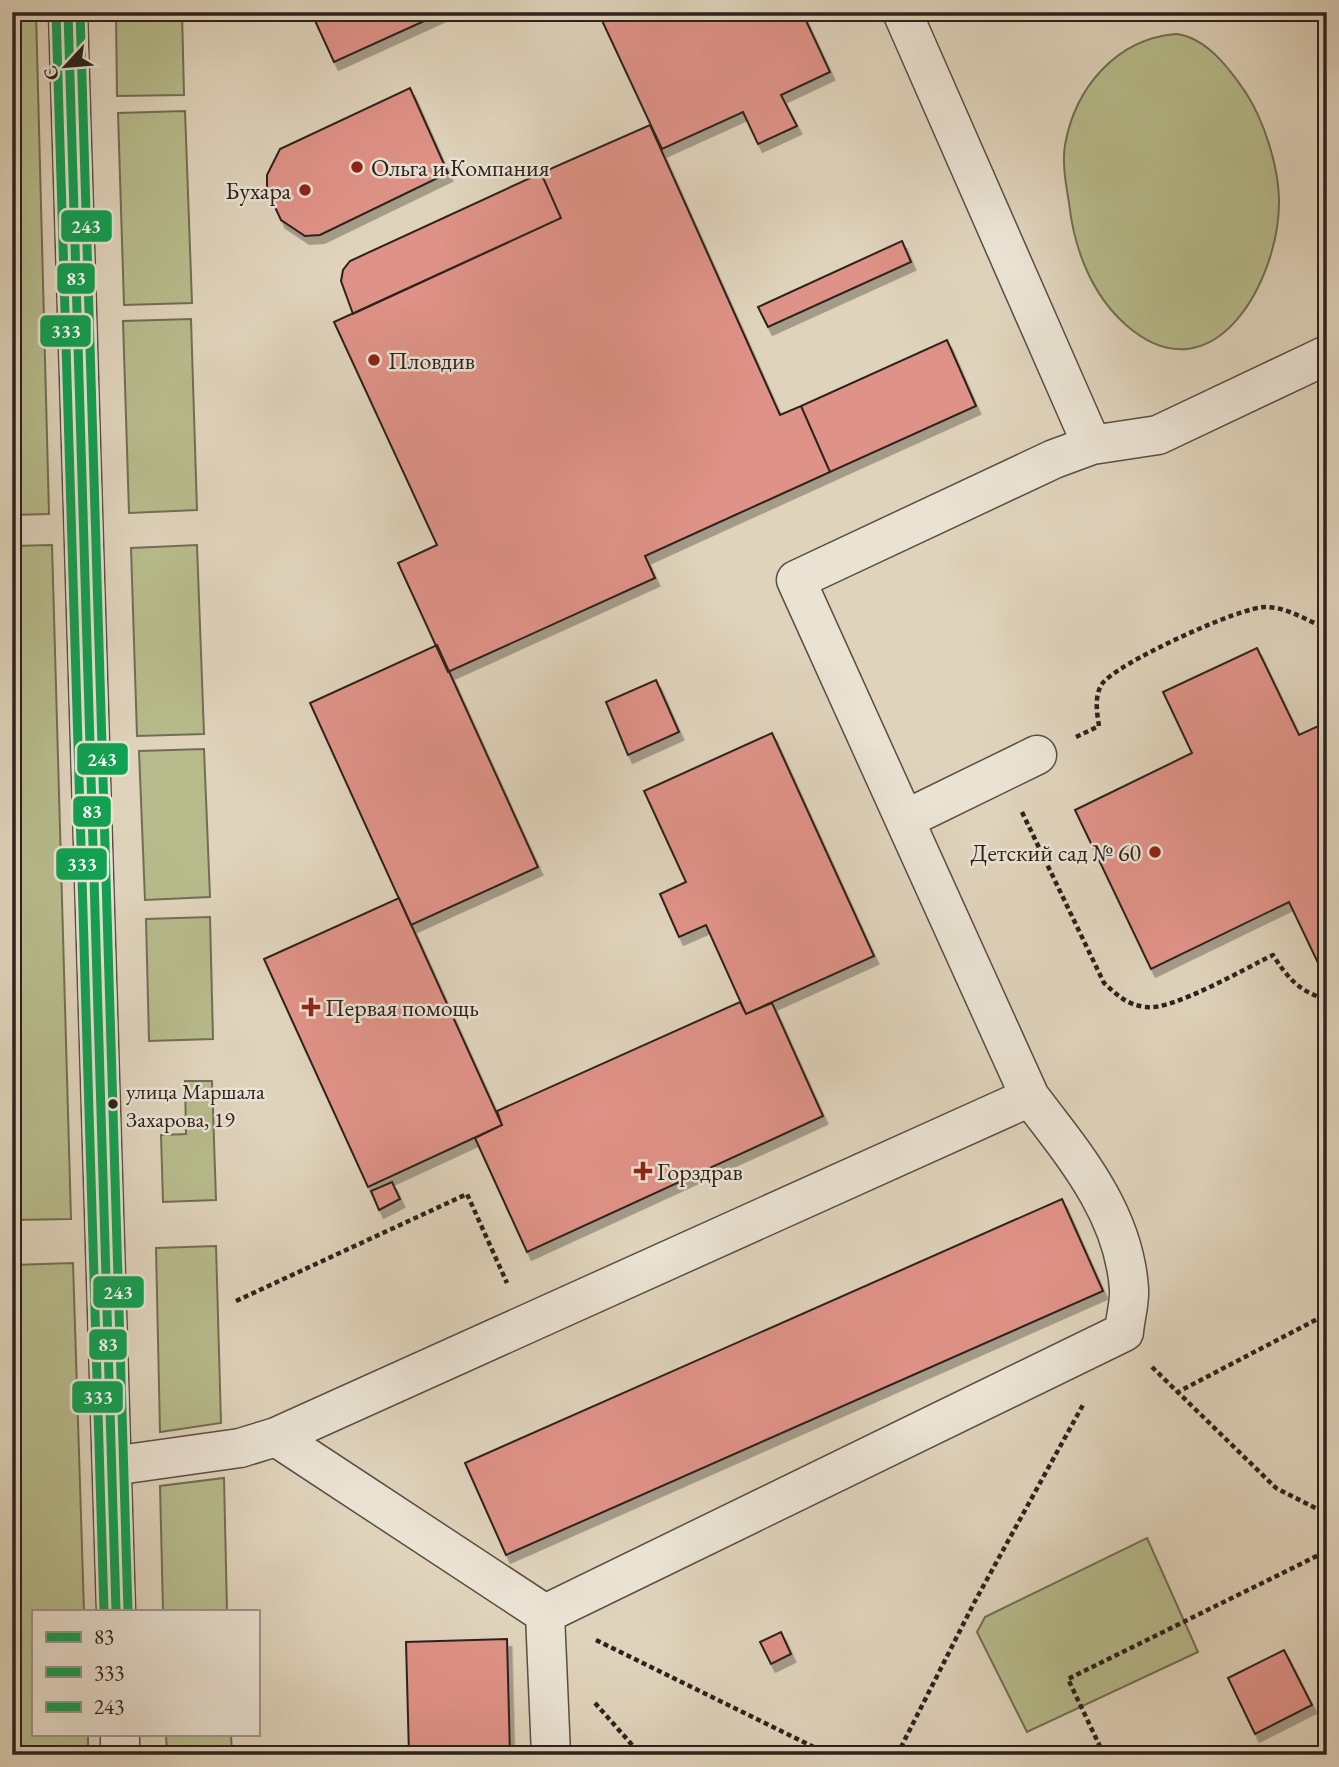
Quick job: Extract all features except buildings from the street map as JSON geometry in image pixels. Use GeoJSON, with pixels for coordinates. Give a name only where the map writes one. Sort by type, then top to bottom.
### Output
{"type":"FeatureCollection","features":[{"type":"Feature","properties":{"kind":"street"},"geometry":{"type":"LineString","coordinates":[[68,12],[116,1610]]}},
{"type":"Feature","properties":{"kind":"street"},"geometry":{"type":"LineString","coordinates":[[902,12],[1092,445]]}},
{"type":"Feature","properties":{"kind":"street"},"geometry":{"type":"LineString","coordinates":[[545,1615],[1124,1332],[1129,1290],[1119,1232],[1087,1172],[1030,1097],[796,580],[1054,459],[1092,445],[1158,435],[1327,355]]}},
{"type":"Feature","properties":{"kind":"street"},"geometry":{"type":"LineString","coordinates":[[906,819],[1037,755]]}},
{"type":"Feature","properties":{"kind":"street"},"geometry":{"type":"LineString","coordinates":[[112,1466],[240,1448],[276,1437],[1030,1097]]}},
{"type":"Feature","properties":{"kind":"street"},"geometry":{"type":"LineString","coordinates":[[276,1437],[545,1615]]}},
{"type":"Feature","properties":{"kind":"street"},"geometry":{"type":"LineString","coordinates":[[545,1615],[551,1755]]}},
{"type":"Feature","properties":{"kind":"street"},"geometry":{"type":"LineString","coordinates":[[120,1736],[120,1755]]}},
{"type":"Feature","properties":{"kind":"path"},"geometry":{"type":"LineString","coordinates":[[1037,755],[1098,726],[1096,705],[1102,685],[1118,668],[1240,611],[1267,607],[1327,629]]}},
{"type":"Feature","properties":{"kind":"path"},"geometry":{"type":"LineString","coordinates":[[1002,772],[1104,983],[1123,1001],[1148,1008],[1172,1003],[1273,955],[1288,978],[1298,987],[1309,995],[1327,999]]}},
{"type":"Feature","properties":{"kind":"path"},"geometry":{"type":"LineString","coordinates":[[236,1301],[467,1194],[510,1289]]}},
{"type":"Feature","properties":{"kind":"path"},"geometry":{"type":"LineString","coordinates":[[1176,1393],[1327,1314]]}},
{"type":"Feature","properties":{"kind":"path"},"geometry":{"type":"LineString","coordinates":[[897,1755],[974,1603],[1124,1332],[1176,1393],[1276,1488],[1327,1514]]}},
{"type":"Feature","properties":{"kind":"path"},"geometry":{"type":"LineString","coordinates":[[1104,1755],[1068,1679],[1327,1551]]}},
{"type":"Feature","properties":{"kind":"path"},"geometry":{"type":"LineString","coordinates":[[545,1615],[831,1755]]}},
{"type":"Feature","properties":{"kind":"green space"},"geometry":{"type":"Polygon","coordinates":[[[12,12],[36,12],[49,514],[12,515],[12,12]]]}},
{"type":"Feature","properties":{"kind":"green space"},"geometry":{"type":"Polygon","coordinates":[[[116,12],[182,12],[184,95],[117,96],[116,12]]]}},
{"type":"Feature","properties":{"kind":"green space"},"geometry":{"type":"Polygon","coordinates":[[[1176,34],[1187,36],[1207,48],[1233,74],[1246,93],[1269,144],[1279,198],[1277,230],[1255,294],[1236,320],[1214,340],[1187,349],[1158,345],[1126,325],[1103,299],[1086,269],[1075,237],[1064,167],[1070,124],[1078,104],[1102,70],[1117,56],[1135,45],[1176,34]]]}},
{"type":"Feature","properties":{"kind":"green space"},"geometry":{"type":"Polygon","coordinates":[[[185,111],[192,303],[124,305],[118,113],[185,111]]]}},
{"type":"Feature","properties":{"kind":"green space"},"geometry":{"type":"Polygon","coordinates":[[[191,319],[197,510],[129,513],[123,321],[191,319]]]}},
{"type":"Feature","properties":{"kind":"green space"},"geometry":{"type":"Polygon","coordinates":[[[52,545],[71,1219],[12,1220],[12,546],[52,545]]]}},
{"type":"Feature","properties":{"kind":"green space"},"geometry":{"type":"Polygon","coordinates":[[[197,545],[204,734],[137,736],[131,548],[197,545]]]}},
{"type":"Feature","properties":{"kind":"green space"},"geometry":{"type":"Polygon","coordinates":[[[204,749],[210,897],[145,900],[139,751],[204,749]]]}},
{"type":"Feature","properties":{"kind":"green space"},"geometry":{"type":"Polygon","coordinates":[[[210,917],[213,1039],[149,1041],[146,919],[210,917]]]}},
{"type":"Feature","properties":{"kind":"green space"},"geometry":{"type":"Polygon","coordinates":[[[185,1081],[212,1081],[216,1200],[163,1202],[161,1135],[186,1134],[185,1081]]]}},
{"type":"Feature","properties":{"kind":"green space"},"geometry":{"type":"Polygon","coordinates":[[[216,1246],[221,1423],[160,1432],[156,1248],[216,1246]]]}},
{"type":"Feature","properties":{"kind":"green space"},"geometry":{"type":"Polygon","coordinates":[[[73,1263],[84,1610],[32,1610],[32,1736],[88,1736],[88,1755],[12,1755],[12,1265],[73,1263]]]}},
{"type":"Feature","properties":{"kind":"green space"},"geometry":{"type":"Polygon","coordinates":[[[224,1478],[227,1610],[163,1610],[160,1486],[224,1478]]]}},
{"type":"Feature","properties":{"kind":"green space"},"geometry":{"type":"Polygon","coordinates":[[[1147,1538],[1198,1652],[1027,1732],[977,1632],[985,1617],[1147,1538]]]}},
{"type":"Feature","properties":{"kind":"green space"},"geometry":{"type":"Polygon","coordinates":[[[166,1736],[231,1736],[232,1755],[167,1755],[166,1736]]]}},
{"type":"Feature","properties":{"kind":"transit line","name":"333"},"geometry":{"type":"LineString","coordinates":[[56,12],[104,1610]]}},
{"type":"Feature","properties":{"kind":"transit line","name":"83"},"geometry":{"type":"LineString","coordinates":[[68,12],[116,1610]]}},
{"type":"Feature","properties":{"kind":"transit line","name":"243"},"geometry":{"type":"LineString","coordinates":[[80,12],[128,1610]]}},
{"type":"Feature","properties":{"kind":"place","name":"Ольга и Компания"},"geometry":{"type":"Point","coordinates":[357,167]}},
{"type":"Feature","properties":{"kind":"place","name":"Бухара"},"geometry":{"type":"Point","coordinates":[305,190]}},
{"type":"Feature","properties":{"kind":"place","name":"Пловдив"},"geometry":{"type":"Point","coordinates":[374,360]}},
{"type":"Feature","properties":{"kind":"place","name":"Детский сад № 60"},"geometry":{"type":"Point","coordinates":[1155,852]}},
{"type":"Feature","properties":{"kind":"place","name":"Первая помощь"},"geometry":{"type":"Point","coordinates":[311,1007]}},
{"type":"Feature","properties":{"kind":"place","name":"улица Маршала Захарова, 19"},"geometry":{"type":"Point","coordinates":[113,1104]}},
{"type":"Feature","properties":{"kind":"place","name":"Горздрав"},"geometry":{"type":"Point","coordinates":[643,1171]}}]}
